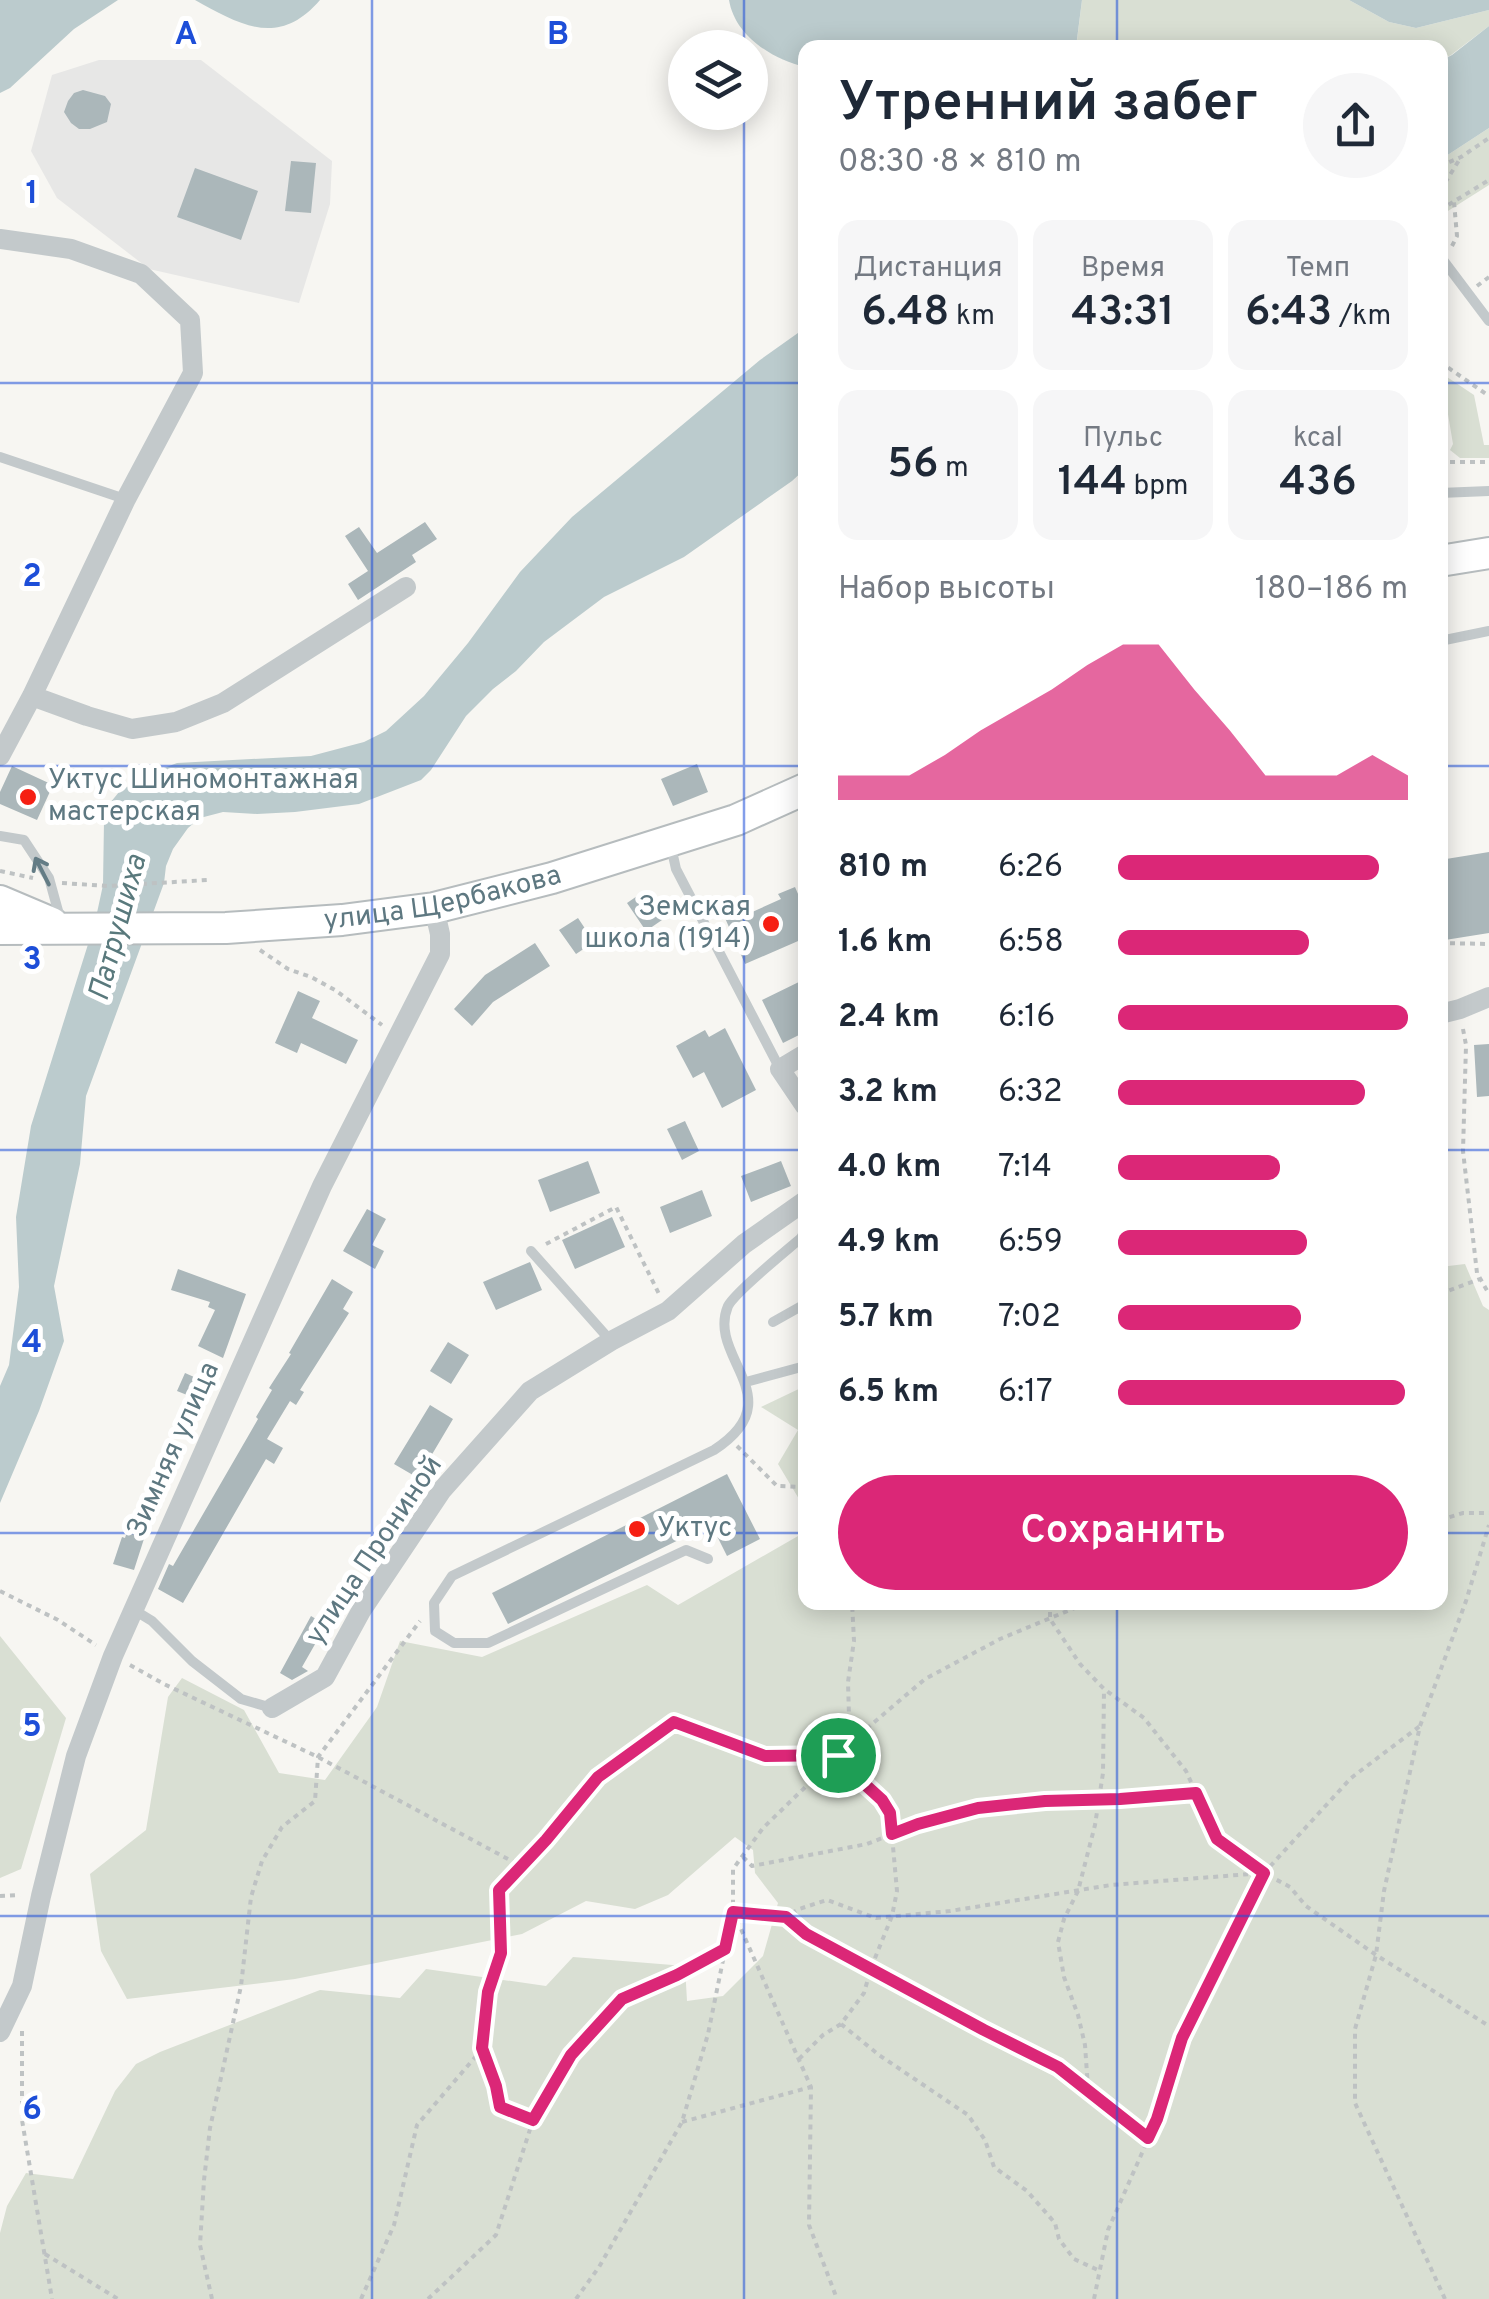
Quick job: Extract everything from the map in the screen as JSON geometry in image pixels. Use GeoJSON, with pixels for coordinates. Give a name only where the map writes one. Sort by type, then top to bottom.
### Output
{"type":"FeatureCollection","features":[{"type":"Feature","properties":{"kind":"main road"},"geometry":{"type":"LineString","coordinates":[[1448,560],[1489,553]]}},
{"type":"Feature","properties":{"kind":"main road","name":"улица Щербакова"},"geometry":{"type":"LineString","coordinates":[[0,929],[226,928],[342,920],[434,908],[552,878],[736,820],[798,792]]}},
{"type":"Feature","properties":{"kind":"main road","name":"улица Щербакова"},"geometry":{"type":"LineString","coordinates":[[0,901],[73,929]]}},
{"type":"Feature","properties":{"kind":"street"},"geometry":{"type":"LineString","coordinates":[[0,239],[70,249],[141,274],[190,320],[193,373],[126,499],[0,756]]}},
{"type":"Feature","properties":{"kind":"street"},"geometry":{"type":"LineString","coordinates":[[32,696],[132,729],[176,722],[223,703],[406,587]]}},
{"type":"Feature","properties":{"kind":"street","name":"Зимняя улица"},"geometry":{"type":"LineString","coordinates":[[0,2032],[22,1986],[40,1896],[76,1756],[113,1656],[322,1186],[440,954],[434,908]]}},
{"type":"Feature","properties":{"kind":"street"},"geometry":{"type":"LineString","coordinates":[[1450,1012],[1489,998]]}},
{"type":"Feature","properties":{"kind":"street"},"geometry":{"type":"LineString","coordinates":[[798,1058],[780,1069],[798,1096]]}},
{"type":"Feature","properties":{"kind":"street","name":"улица Прониной"},"geometry":{"type":"LineString","coordinates":[[272,1708],[325,1677],[361,1611],[442,1490],[530,1392],[668,1311],[744,1244],[798,1206]]}},
{"type":"Feature","properties":{"kind":"lane"},"geometry":{"type":"LineString","coordinates":[[1448,267],[1489,321]]}},
{"type":"Feature","properties":{"kind":"lane"},"geometry":{"type":"LineString","coordinates":[[0,456],[126,499]]}},
{"type":"Feature","properties":{"kind":"lane"},"geometry":{"type":"LineString","coordinates":[[1448,493],[1489,491]]}},
{"type":"Feature","properties":{"kind":"lane"},"geometry":{"type":"LineString","coordinates":[[1448,639],[1489,631]]}},
{"type":"Feature","properties":{"kind":"lane"},"geometry":{"type":"LineString","coordinates":[[0,836],[24,840],[49,878],[73,929]]}},
{"type":"Feature","properties":{"kind":"lane"},"geometry":{"type":"LineString","coordinates":[[669,841],[676,869],[780,1069]]}},
{"type":"Feature","properties":{"kind":"lane"},"geometry":{"type":"LineString","coordinates":[[708,1560],[686,1550],[488,1643],[454,1643],[435,1631],[434,1603],[452,1576],[730,1439],[746,1416],[748,1396],[746,1382],[728,1343],[724,1322],[729,1302],[798,1241]]}},
{"type":"Feature","properties":{"kind":"lane"},"geometry":{"type":"LineString","coordinates":[[531,1252],[611,1341]]}},
{"type":"Feature","properties":{"kind":"lane"},"geometry":{"type":"LineString","coordinates":[[773,1322],[798,1308]]}},
{"type":"Feature","properties":{"kind":"lane"},"geometry":{"type":"LineString","coordinates":[[746,1382],[798,1368]]}},
{"type":"Feature","properties":{"kind":"lane"},"geometry":{"type":"LineString","coordinates":[[134,1610],[152,1621],[192,1661],[241,1699],[272,1708]]}},
{"type":"Feature","properties":{"kind":"path"},"geometry":{"type":"LineString","coordinates":[[1448,163],[1489,138]]}},
{"type":"Feature","properties":{"kind":"path"},"geometry":{"type":"LineString","coordinates":[[1448,177],[1461,157]]}},
{"type":"Feature","properties":{"kind":"path"},"geometry":{"type":"LineString","coordinates":[[1448,205],[1489,180]]}},
{"type":"Feature","properties":{"kind":"path"},"geometry":{"type":"LineString","coordinates":[[1448,250],[1457,236],[1454,202]]}},
{"type":"Feature","properties":{"kind":"path"},"geometry":{"type":"LineString","coordinates":[[1448,368],[1489,396]]}},
{"type":"Feature","properties":{"kind":"path"},"geometry":{"type":"LineString","coordinates":[[1448,462],[1489,462]]}},
{"type":"Feature","properties":{"kind":"path"},"geometry":{"type":"LineString","coordinates":[[108,886],[207,880]]}},
{"type":"Feature","properties":{"kind":"path"},"geometry":{"type":"LineString","coordinates":[[1448,943],[1489,944]]}},
{"type":"Feature","properties":{"kind":"path"},"geometry":{"type":"LineString","coordinates":[[260,950],[288,969],[335,990],[382,1024],[393,1047]]}},
{"type":"Feature","properties":{"kind":"path"},"geometry":{"type":"LineString","coordinates":[[1450,1012],[1466,1046],[1463,1151],[1477,1273],[1489,1294]]}},
{"type":"Feature","properties":{"kind":"path"},"geometry":{"type":"LineString","coordinates":[[531,1252],[616,1207],[668,1311]]}},
{"type":"Feature","properties":{"kind":"path"},"geometry":{"type":"LineString","coordinates":[[1448,1291],[1480,1279]]}},
{"type":"Feature","properties":{"kind":"path"},"geometry":{"type":"LineString","coordinates":[[730,1439],[778,1486],[798,1487]]}},
{"type":"Feature","properties":{"kind":"path"},"geometry":{"type":"LineString","coordinates":[[1448,1518],[1489,1513]]}},
{"type":"Feature","properties":{"kind":"path"},"geometry":{"type":"LineString","coordinates":[[1445,2299],[1355,2103],[1355,2029],[1376,1955],[1384,1892],[1420,1726],[1489,1525]]}},
{"type":"Feature","properties":{"kind":"path"},"geometry":{"type":"LineString","coordinates":[[0,1591],[58,1620],[164,1684],[318,1757],[521,1866]]}},
{"type":"Feature","properties":{"kind":"path"},"geometry":{"type":"LineString","coordinates":[[212,2299],[200,2244],[204,2180],[210,2128],[241,1986],[251,1896],[262,1861],[282,1827],[315,1801],[318,1757],[434,1603]]}},
{"type":"Feature","properties":{"kind":"path"},"geometry":{"type":"LineString","coordinates":[[838,1755],[849,1716],[852,1610]]}},
{"type":"Feature","properties":{"kind":"path"},"geometry":{"type":"LineString","coordinates":[[1050,1610],[1050,1619],[1080,1664],[1104,1689],[1144,1718],[1186,1771],[1217,1839],[1290,1887],[1306,1906],[1376,1955],[1489,2026]]}},
{"type":"Feature","properties":{"kind":"path"},"geometry":{"type":"LineString","coordinates":[[576,2299],[682,2122],[708,2034],[733,1912],[733,1869],[742,1856],[763,1828],[838,1755],[925,1680],[1000,1639],[1071,1610]]}},
{"type":"Feature","properties":{"kind":"path"},"geometry":{"type":"LineString","coordinates":[[1088,2090],[1085,2045],[1064,1977],[1058,1942],[1093,1838],[1105,1738],[1104,1689]]}},
{"type":"Feature","properties":{"kind":"path"},"geometry":{"type":"LineString","coordinates":[[533,2120],[500,2107],[482,2048],[488,1992],[501,1953],[499,1890],[598,1777],[674,1722],[765,1756],[838,1755],[890,1813],[898,1891],[864,1993],[841,2024],[799,2058]]}},
{"type":"Feature","properties":{"kind":"path"},"geometry":{"type":"LineString","coordinates":[[1094,2299],[1108,2230],[1157,2119],[1182,2038],[1264,1873],[1351,1778],[1420,1726]]}},
{"type":"Feature","properties":{"kind":"path"},"geometry":{"type":"LineString","coordinates":[[742,1856],[752,1866],[866,1844],[918,1824],[978,1808],[1196,1793]]}},
{"type":"Feature","properties":{"kind":"path"},"geometry":{"type":"LineString","coordinates":[[786,1917],[827,1900],[876,1918],[950,1911],[1111,1885],[1264,1873]]}},
{"type":"Feature","properties":{"kind":"path"},"geometry":{"type":"LineString","coordinates":[[733,1912],[786,1917],[806,1934],[1058,2067],[1148,2138]]}},
{"type":"Feature","properties":{"kind":"path"},"geometry":{"type":"LineString","coordinates":[[733,1912],[811,2087],[809,2225],[837,2299]]}},
{"type":"Feature","properties":{"kind":"path"},"geometry":{"type":"LineString","coordinates":[[428,2299],[496,2235],[533,2120],[571,2055],[622,1999],[725,1949]]}},
{"type":"Feature","properties":{"kind":"path"},"geometry":{"type":"LineString","coordinates":[[22,2024],[22,2120],[52,2299]]}},
{"type":"Feature","properties":{"kind":"path"},"geometry":{"type":"LineString","coordinates":[[841,2024],[968,2115],[985,2140],[994,2167],[1027,2191],[1055,2224],[1059,2239],[1074,2259],[1100,2271]]}},
{"type":"Feature","properties":{"kind":"path"},"geometry":{"type":"LineString","coordinates":[[361,2299],[394,2225],[417,2124],[482,2048]]}},
{"type":"Feature","properties":{"kind":"path"},"geometry":{"type":"LineString","coordinates":[[682,2122],[811,2087]]}},
{"type":"Feature","properties":{"kind":"path"},"geometry":{"type":"LineString","coordinates":[[45,2254],[118,2299]]}},
{"type":"Feature","properties":{"kind":"shaded area"},"geometry":{"type":"Polygon","coordinates":[[[1082,0],[1349,0],[1389,22],[1416,28],[1489,10],[1489,26],[1448,57],[1448,40],[1077,40],[1082,0]]]}},
{"type":"Feature","properties":{"kind":"shaded area"},"geometry":{"type":"Polygon","coordinates":[[[99,60],[201,60],[332,161],[330,204],[299,303],[149,269],[57,198],[31,151],[52,75],[99,60]]]}},
{"type":"Feature","properties":{"kind":"shaded area"},"geometry":{"type":"Polygon","coordinates":[[[1489,128],[1489,185],[1448,211],[1448,155],[1489,128]]]}},
{"type":"Feature","properties":{"kind":"shaded area"},"geometry":{"type":"Polygon","coordinates":[[[1448,378],[1474,395],[1484,445],[1489,445],[1489,458],[1460,458],[1450,450],[1453,444],[1448,378]]]}},
{"type":"Feature","properties":{"kind":"shaded area"},"geometry":{"type":"Polygon","coordinates":[[[1465,1264],[1483,1306],[1489,1310],[1489,2299],[0,2299],[0,2233],[7,2206],[26,2173],[73,2179],[115,2091],[136,2064],[160,2052],[320,1990],[400,1998],[426,1969],[546,1986],[573,1957],[685,1966],[687,2001],[723,1996],[763,1956],[778,1903],[755,1873],[753,1850],[735,1837],[668,1895],[635,1909],[586,1901],[522,1934],[295,1979],[127,1999],[101,1951],[90,1874],[146,1830],[168,1697],[182,1678],[244,1710],[279,1773],[325,1780],[377,1707],[400,1641],[482,1657],[647,1585],[678,1605],[798,1536],[798,1610],[1448,1610],[1448,1266],[1465,1264]]]}},
{"type":"Feature","properties":{"kind":"shaded area"},"geometry":{"type":"Polygon","coordinates":[[[798,1389],[798,1430],[761,1407],[798,1389]]]}},
{"type":"Feature","properties":{"kind":"shaded area"},"geometry":{"type":"Polygon","coordinates":[[[798,1430],[798,1497],[778,1464],[798,1430]]]}},
{"type":"Feature","properties":{"kind":"shaded area"},"geometry":{"type":"Polygon","coordinates":[[[0,1636],[66,1718],[21,1869],[0,1878],[0,1636]]]}},
{"type":"Feature","properties":{"kind":"water"},"geometry":{"type":"Polygon","coordinates":[[[0,0],[118,0],[74,29],[0,93],[0,0]]]}},
{"type":"Feature","properties":{"kind":"water"},"geometry":{"type":"Polygon","coordinates":[[[195,0],[320,0],[305,15],[274,28],[244,24],[195,0]]]}},
{"type":"Feature","properties":{"kind":"water"},"geometry":{"type":"Polygon","coordinates":[[[729,0],[1082,0],[1077,40],[798,40],[798,64],[768,52],[768,30],[743,30],[729,0]]]}},
{"type":"Feature","properties":{"kind":"water"},"geometry":{"type":"Polygon","coordinates":[[[1349,0],[1489,0],[1489,10],[1416,28],[1389,22],[1349,0]]]}},
{"type":"Feature","properties":{"kind":"water"},"geometry":{"type":"Polygon","coordinates":[[[1489,26],[1489,128],[1448,155],[1448,57],[1489,26]]]}},
{"type":"Feature","properties":{"kind":"water","name":"Патрушиха"},"geometry":{"type":"Polygon","coordinates":[[[798,333],[798,475],[792,481],[684,557],[604,597],[544,642],[466,716],[421,780],[359,804],[295,812],[223,812],[200,818],[173,849],[86,1096],[80,1164],[54,1286],[64,1341],[0,1503],[0,1386],[9,1365],[19,1287],[16,1217],[31,1126],[95,922],[103,885],[104,821],[110,803],[119,792],[148,774],[177,763],[311,756],[364,742],[386,731],[424,696],[520,572],[572,517],[760,360],[798,333]]]}},
{"type":"Feature","properties":{"kind":"building"},"geometry":{"type":"Polygon","coordinates":[[[83,90],[105,96],[111,104],[107,122],[90,129],[79,129],[71,123],[64,112],[68,101],[83,90]]]}},
{"type":"Feature","properties":{"kind":"building"},"geometry":{"type":"Polygon","coordinates":[[[291,161],[316,163],[311,213],[285,211],[291,161]]]}},
{"type":"Feature","properties":{"kind":"building"},"geometry":{"type":"Polygon","coordinates":[[[195,168],[258,191],[241,240],[177,217],[195,168]]]}},
{"type":"Feature","properties":{"kind":"building"},"geometry":{"type":"Polygon","coordinates":[[[425,522],[437,539],[412,555],[416,562],[358,600],[348,584],[368,571],[345,536],[359,527],[377,553],[425,522]]]}},
{"type":"Feature","properties":{"kind":"building"},"geometry":{"type":"Polygon","coordinates":[[[697,764],[708,792],[673,806],[661,779],[697,764]]]}},
{"type":"Feature","properties":{"kind":"building"},"geometry":{"type":"Polygon","coordinates":[[[12,766],[53,785],[37,820],[0,804],[0,792],[12,766]]]}},
{"type":"Feature","properties":{"kind":"building"},"geometry":{"type":"Polygon","coordinates":[[[1489,852],[1489,933],[1448,940],[1448,859],[1489,852]]]}},
{"type":"Feature","properties":{"kind":"building"},"geometry":{"type":"Polygon","coordinates":[[[795,887],[798,894],[798,941],[745,964],[725,918],[748,908],[750,913],[781,899],[778,894],[795,887]]]}},
{"type":"Feature","properties":{"kind":"building"},"geometry":{"type":"Polygon","coordinates":[[[643,892],[662,920],[646,931],[627,903],[643,892]]]}},
{"type":"Feature","properties":{"kind":"building"},"geometry":{"type":"Polygon","coordinates":[[[578,918],[594,942],[576,954],[559,930],[578,918]]]}},
{"type":"Feature","properties":{"kind":"building"},"geometry":{"type":"Polygon","coordinates":[[[535,943],[550,966],[493,1002],[472,1026],[454,1009],[485,975],[535,943]]]}},
{"type":"Feature","properties":{"kind":"building"},"geometry":{"type":"Polygon","coordinates":[[[798,982],[798,1036],[783,1043],[762,1000],[798,982]]]}},
{"type":"Feature","properties":{"kind":"building"},"geometry":{"type":"Polygon","coordinates":[[[298,991],[320,1001],[312,1018],[358,1040],[346,1064],[301,1043],[297,1053],[275,1043],[298,991]]]}},
{"type":"Feature","properties":{"kind":"building"},"geometry":{"type":"Polygon","coordinates":[[[725,1028],[756,1090],[722,1108],[704,1072],[693,1078],[676,1046],[705,1030],[709,1037],[725,1028]]]}},
{"type":"Feature","properties":{"kind":"building"},"geometry":{"type":"Polygon","coordinates":[[[1489,1044],[1489,1096],[1477,1097],[1474,1045],[1489,1044]]]}},
{"type":"Feature","properties":{"kind":"building"},"geometry":{"type":"Polygon","coordinates":[[[685,1121],[699,1151],[682,1160],[667,1129],[685,1121]]]}},
{"type":"Feature","properties":{"kind":"building"},"geometry":{"type":"Polygon","coordinates":[[[588,1161],[600,1193],[550,1212],[538,1180],[588,1161]]]}},
{"type":"Feature","properties":{"kind":"building"},"geometry":{"type":"Polygon","coordinates":[[[781,1161],[791,1186],[751,1202],[741,1176],[781,1161]]]}},
{"type":"Feature","properties":{"kind":"building"},"geometry":{"type":"Polygon","coordinates":[[[702,1190],[712,1216],[670,1233],[660,1207],[702,1190]]]}},
{"type":"Feature","properties":{"kind":"building"},"geometry":{"type":"Polygon","coordinates":[[[367,1209],[386,1219],[372,1245],[384,1251],[375,1269],[343,1251],[367,1209]]]}},
{"type":"Feature","properties":{"kind":"building"},"geometry":{"type":"Polygon","coordinates":[[[612,1217],[625,1247],[575,1269],[562,1240],[612,1217]]]}},
{"type":"Feature","properties":{"kind":"building"},"geometry":{"type":"Polygon","coordinates":[[[530,1262],[542,1290],[496,1310],[483,1282],[530,1262]]]}},
{"type":"Feature","properties":{"kind":"building"},"geometry":{"type":"Polygon","coordinates":[[[178,1269],[246,1294],[223,1358],[198,1346],[215,1310],[208,1307],[210,1302],[171,1290],[178,1269]]]}},
{"type":"Feature","properties":{"kind":"building"},"geometry":{"type":"Polygon","coordinates":[[[332,1279],[353,1292],[343,1309],[349,1313],[300,1390],[304,1392],[296,1405],[290,1401],[267,1439],[283,1448],[274,1464],[266,1459],[183,1603],[158,1589],[169,1564],[173,1566],[258,1419],[272,1390],[269,1388],[332,1279]]]}},
{"type":"Feature","properties":{"kind":"building"},"geometry":{"type":"Polygon","coordinates":[[[448,1342],[469,1355],[451,1384],[430,1371],[448,1342]]]}},
{"type":"Feature","properties":{"kind":"building"},"geometry":{"type":"Polygon","coordinates":[[[185,1373],[210,1384],[202,1401],[177,1391],[185,1373]]]}},
{"type":"Feature","properties":{"kind":"building"},"geometry":{"type":"Polygon","coordinates":[[[430,1405],[453,1419],[418,1478],[394,1464],[430,1405]]]}},
{"type":"Feature","properties":{"kind":"building"},"geometry":{"type":"Polygon","coordinates":[[[727,1474],[760,1539],[727,1556],[711,1524],[508,1624],[492,1593],[727,1474]]]}},
{"type":"Feature","properties":{"kind":"building"},"geometry":{"type":"Polygon","coordinates":[[[133,1514],[150,1520],[134,1570],[113,1564],[133,1514]]]}},
{"type":"Feature","properties":{"kind":"building"},"geometry":{"type":"Polygon","coordinates":[[[311,1616],[326,1625],[302,1667],[308,1671],[292,1680],[280,1673],[311,1616]]]}},
{"type":"Feature","properties":{"kind":"place","name":"Уктус Шиномонтажная мастерская"},"geometry":{"type":"Point","coordinates":[28,797]}},
{"type":"Feature","properties":{"kind":"place","name":"Земская школа (1914)"},"geometry":{"type":"Point","coordinates":[771,924]}},
{"type":"Feature","properties":{"kind":"place","name":"Уктус"},"geometry":{"type":"Point","coordinates":[637,1529]}},
{"type":"Feature","properties":{"kind":"route"},"geometry":{"type":"LineString","coordinates":[[674,1722],[765,1756],[838,1755],[882,1800],[890,1813],[892,1834],[978,1808],[1196,1793],[1217,1839],[1264,1873],[1182,2038],[1148,2138],[1058,2067],[806,1934],[786,1917],[733,1912],[725,1949],[622,1999],[571,2055],[533,2120],[500,2107],[482,2048],[488,1992],[501,1953],[499,1890],[598,1777],[674,1722]]}}]}
